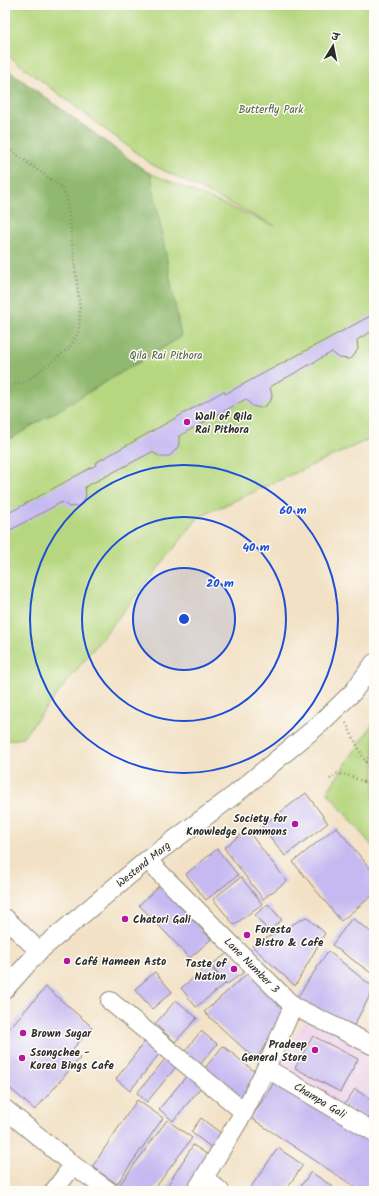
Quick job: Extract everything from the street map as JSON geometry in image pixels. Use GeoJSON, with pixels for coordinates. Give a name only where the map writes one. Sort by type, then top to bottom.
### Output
{"type":"FeatureCollection","features":[{"type":"Feature","properties":{"kind":"street","name":"Westend Marg"},"geometry":{"type":"LineString","coordinates":[[5,989],[39,951],[147,860],[233,796],[321,723],[353,692],[374,663]]}},
{"type":"Feature","properties":{"kind":"street","name":"Lane Number 3"},"geometry":{"type":"LineString","coordinates":[[147,860],[293,1006],[374,1046]]}},
{"type":"Feature","properties":{"kind":"street"},"geometry":{"type":"LineString","coordinates":[[5,918],[39,951]]}},
{"type":"Feature","properties":{"kind":"street"},"geometry":{"type":"LineString","coordinates":[[110,1001],[244,1112]]}},
{"type":"Feature","properties":{"kind":"street"},"geometry":{"type":"LineString","coordinates":[[220,1191],[200,1184],[244,1112],[266,1068],[293,1006]]}},
{"type":"Feature","properties":{"kind":"street","name":"Champa Gali"},"geometry":{"type":"LineString","coordinates":[[266,1068],[374,1132]]}},
{"type":"Feature","properties":{"kind":"street"},"geometry":{"type":"LineString","coordinates":[[5,1109],[73,1165],[109,1191]]}},
{"type":"Feature","properties":{"kind":"street"},"geometry":{"type":"LineString","coordinates":[[54,1191],[73,1165]]}},
{"type":"Feature","properties":{"kind":"path"},"geometry":{"type":"LineString","coordinates":[[5,146],[61,187],[67,199],[80,309],[79,331],[70,348],[27,381],[5,387]]}},
{"type":"Feature","properties":{"kind":"path"},"geometry":{"type":"LineString","coordinates":[[337,707],[356,740],[374,780]]}},
{"type":"Feature","properties":{"kind":"path"},"geometry":{"type":"LineString","coordinates":[[366,763],[374,748]]}},
{"type":"Feature","properties":{"kind":"path"},"geometry":{"type":"LineString","coordinates":[[330,779],[337,774],[348,774],[374,786]]}},
{"type":"Feature","properties":{"kind":"shaded area"},"geometry":{"type":"Polygon","coordinates":[[[306,1017],[374,1050],[374,1191],[356,1191],[247,1116],[306,1017]]]}},
{"type":"Feature","properties":{"kind":"green space","name":"Qila Rai Pithora"},"geometry":{"type":"Polygon","coordinates":[[[5,5],[374,5],[374,437],[199,517],[22,738],[5,741],[5,68],[145,171],[275,226],[151,164],[5,53],[5,5]]]}},
{"type":"Feature","properties":{"kind":"green space"},"geometry":{"type":"Polygon","coordinates":[[[5,68],[151,175],[181,337],[5,442],[5,68]]]}},
{"type":"Feature","properties":{"kind":"green space"},"geometry":{"type":"Polygon","coordinates":[[[374,722],[374,848],[327,792],[374,722]]]}},
{"type":"Feature","properties":{"kind":"building","name":"Wall of Qila Rai Pithora"},"geometry":{"type":"Polygon","coordinates":[[[374,314],[374,330],[357,340],[358,349],[353,357],[349,359],[339,358],[332,352],[270,387],[272,395],[271,400],[265,406],[261,408],[252,406],[246,399],[179,436],[178,447],[171,455],[161,457],[152,452],[85,487],[86,496],[82,504],[69,507],[62,502],[5,533],[5,515],[96,465],[95,463],[224,391],[225,394],[374,314]]]}},
{"type":"Feature","properties":{"kind":"building","name":"Society for Knowledge Commons"},"geometry":{"type":"Polygon","coordinates":[[[306,793],[328,823],[285,856],[262,826],[306,793]]]}},
{"type":"Feature","properties":{"kind":"building"},"geometry":{"type":"Polygon","coordinates":[[[336,827],[374,873],[374,894],[341,921],[293,862],[336,827]]]}},
{"type":"Feature","properties":{"kind":"building"},"geometry":{"type":"Polygon","coordinates":[[[247,830],[287,881],[263,899],[224,848],[247,830]]]}},
{"type":"Feature","properties":{"kind":"building"},"geometry":{"type":"Polygon","coordinates":[[[217,849],[238,875],[206,900],[186,874],[217,849]]]}},
{"type":"Feature","properties":{"kind":"building"},"geometry":{"type":"Polygon","coordinates":[[[241,877],[262,904],[234,925],[213,899],[241,877]]]}},
{"type":"Feature","properties":{"kind":"building"},"geometry":{"type":"Polygon","coordinates":[[[160,885],[211,939],[190,958],[139,905],[160,885]]]}},
{"type":"Feature","properties":{"kind":"building"},"geometry":{"type":"Polygon","coordinates":[[[268,904],[282,920],[268,931],[255,915],[268,904]]]}},
{"type":"Feature","properties":{"kind":"building"},"geometry":{"type":"Polygon","coordinates":[[[306,917],[325,933],[295,986],[252,946],[306,917]]]}},
{"type":"Feature","properties":{"kind":"building"},"geometry":{"type":"Polygon","coordinates":[[[352,918],[374,934],[374,975],[332,945],[352,918]]]}},
{"type":"Feature","properties":{"kind":"building"},"geometry":{"type":"Polygon","coordinates":[[[328,951],[374,988],[352,1029],[296,999],[328,951]]]}},
{"type":"Feature","properties":{"kind":"building"},"geometry":{"type":"Polygon","coordinates":[[[229,952],[244,972],[226,985],[211,965],[229,952]]]}},
{"type":"Feature","properties":{"kind":"building"},"geometry":{"type":"Polygon","coordinates":[[[209,965],[225,984],[196,1007],[181,988],[209,965]]]}},
{"type":"Feature","properties":{"kind":"building"},"geometry":{"type":"Polygon","coordinates":[[[155,972],[172,992],[152,1009],[135,989],[155,972]]]}},
{"type":"Feature","properties":{"kind":"building"},"geometry":{"type":"Polygon","coordinates":[[[249,972],[286,1009],[256,1060],[204,1012],[249,972]]]}},
{"type":"Feature","properties":{"kind":"building"},"geometry":{"type":"Polygon","coordinates":[[[46,987],[92,1027],[72,1050],[80,1058],[35,1110],[5,1084],[5,1033],[46,987]]]}},
{"type":"Feature","properties":{"kind":"building"},"geometry":{"type":"Polygon","coordinates":[[[176,1000],[197,1018],[175,1042],[155,1024],[176,1000]]]}},
{"type":"Feature","properties":{"kind":"building"},"geometry":{"type":"Polygon","coordinates":[[[201,1031],[217,1044],[196,1070],[180,1057],[201,1031]]]}},
{"type":"Feature","properties":{"kind":"building"},"geometry":{"type":"Polygon","coordinates":[[[313,1036],[358,1059],[340,1092],[295,1068],[313,1036]]]}},
{"type":"Feature","properties":{"kind":"building"},"geometry":{"type":"Polygon","coordinates":[[[145,1041],[160,1053],[130,1091],[116,1079],[145,1041]]]}},
{"type":"Feature","properties":{"kind":"building"},"geometry":{"type":"Polygon","coordinates":[[[223,1046],[259,1075],[242,1102],[200,1074],[223,1046]]]}},
{"type":"Feature","properties":{"kind":"building"},"geometry":{"type":"Polygon","coordinates":[[[166,1058],[176,1067],[147,1102],[137,1093],[166,1058]]]}},
{"type":"Feature","properties":{"kind":"building"},"geometry":{"type":"Polygon","coordinates":[[[189,1073],[203,1085],[173,1121],[159,1109],[189,1073]]]}},
{"type":"Feature","properties":{"kind":"building"},"geometry":{"type":"Polygon","coordinates":[[[277,1078],[374,1140],[374,1191],[361,1191],[251,1118],[277,1078]]]}},
{"type":"Feature","properties":{"kind":"building"},"geometry":{"type":"Polygon","coordinates":[[[355,1089],[374,1102],[374,1123],[344,1105],[355,1089]]]}},
{"type":"Feature","properties":{"kind":"building"},"geometry":{"type":"Polygon","coordinates":[[[137,1100],[163,1118],[117,1184],[92,1167],[137,1100]]]}},
{"type":"Feature","properties":{"kind":"building"},"geometry":{"type":"Polygon","coordinates":[[[201,1118],[222,1134],[212,1148],[191,1132],[201,1118]]]}},
{"type":"Feature","properties":{"kind":"building"},"geometry":{"type":"Polygon","coordinates":[[[167,1120],[192,1138],[153,1191],[124,1191],[118,1187],[167,1120]]]}},
{"type":"Feature","properties":{"kind":"building"},"geometry":{"type":"Polygon","coordinates":[[[193,1145],[213,1158],[192,1191],[164,1191],[193,1145]]]}},
{"type":"Feature","properties":{"kind":"building"},"geometry":{"type":"Polygon","coordinates":[[[278,1148],[303,1165],[285,1191],[248,1191],[278,1148]]]}},
{"type":"Feature","properties":{"kind":"building"},"geometry":{"type":"Polygon","coordinates":[[[311,1172],[333,1187],[330,1191],[297,1191],[311,1172]]]}},
{"type":"Feature","properties":{"kind":"place","name":"Wall of Qila Rai Pithora"},"geometry":{"type":"Point","coordinates":[187,422]}},
{"type":"Feature","properties":{"kind":"place","name":"Society for Knowledge Commons"},"geometry":{"type":"Point","coordinates":[295,824]}},
{"type":"Feature","properties":{"kind":"place","name":"Chatori Gali"},"geometry":{"type":"Point","coordinates":[125,919]}},
{"type":"Feature","properties":{"kind":"place","name":"Foresta Bistro & Cafe"},"geometry":{"type":"Point","coordinates":[247,935]}},
{"type":"Feature","properties":{"kind":"place","name":"Café Hameen Asto"},"geometry":{"type":"Point","coordinates":[67,961]}},
{"type":"Feature","properties":{"kind":"place","name":"Taste of Nation"},"geometry":{"type":"Point","coordinates":[234,969]}},
{"type":"Feature","properties":{"kind":"place","name":"Brown Sugar"},"geometry":{"type":"Point","coordinates":[23,1033]}},
{"type":"Feature","properties":{"kind":"place","name":"Pradeep General Store"},"geometry":{"type":"Point","coordinates":[315,1050]}},
{"type":"Feature","properties":{"kind":"place","name":"Ssongchee - Korea Bings Cafe"},"geometry":{"type":"Point","coordinates":[22,1058]}},
{"type":"Feature","properties":{"kind":"park label","name":"Butterfly Park"},"geometry":{"type":"Point","coordinates":[271,109]}}]}
